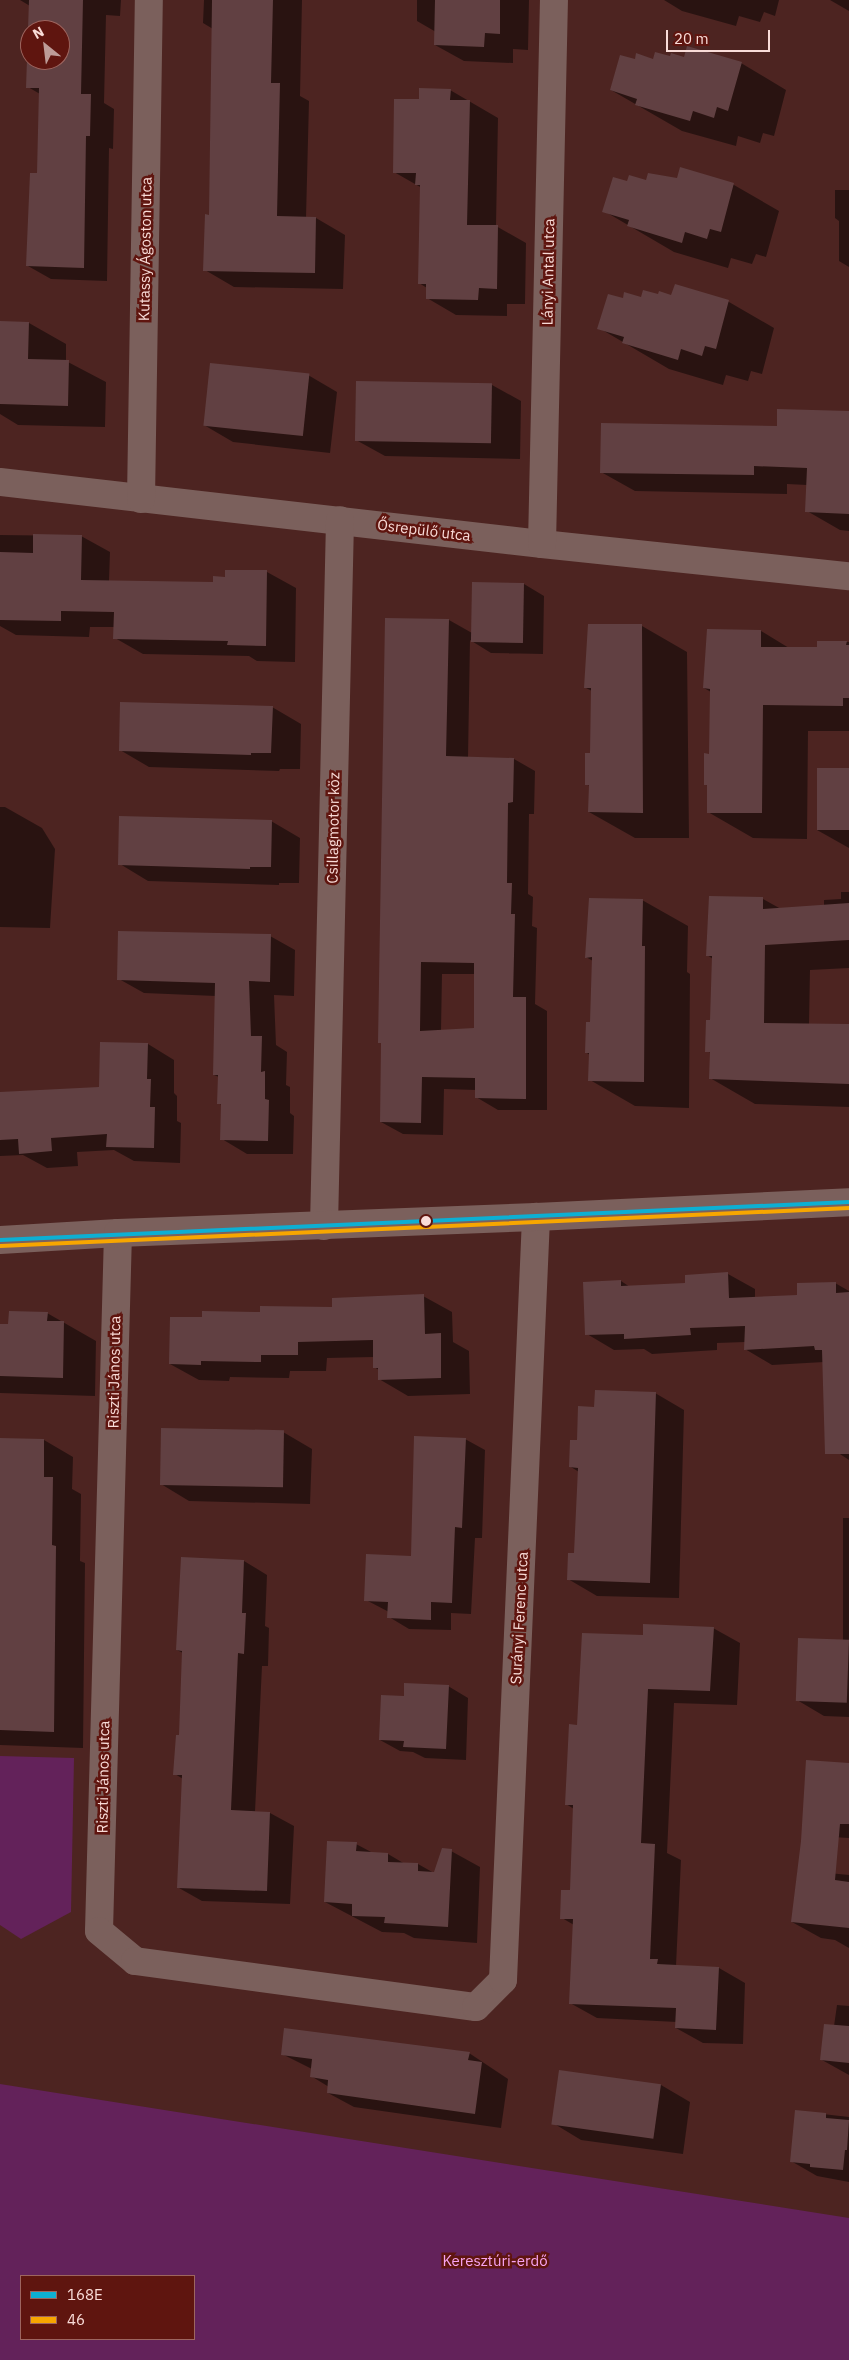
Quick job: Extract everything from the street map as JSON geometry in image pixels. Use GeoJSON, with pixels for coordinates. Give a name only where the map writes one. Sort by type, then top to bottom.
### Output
{"type":"FeatureCollection","features":[{"type":"Feature","properties":{"kind":"street","name":"Kutassy Ágoston utca"},"geometry":{"type":"LineString","coordinates":[[141,498],[149,0]]}},
{"type":"Feature","properties":{"kind":"street","name":"Lányi Antal utca"},"geometry":{"type":"LineString","coordinates":[[542,544],[554,0]]}},
{"type":"Feature","properties":{"kind":"street","name":"Ősrepülő utca"},"geometry":{"type":"LineString","coordinates":[[0,482],[542,544],[849,576]]}},
{"type":"Feature","properties":{"kind":"street","name":"Csillagmotor köz"},"geometry":{"type":"LineString","coordinates":[[324,1226],[340,520]]}},
{"type":"Feature","properties":{"kind":"street"},"geometry":{"type":"LineString","coordinates":[[0,1240],[118,1232],[324,1226],[849,1202]]}},
{"type":"Feature","properties":{"kind":"street","name":"Surányi Ferenc utca"},"geometry":{"type":"LineString","coordinates":[[476,2007],[503,1980],[536,1217]]}},
{"type":"Feature","properties":{"kind":"street","name":"Riszti János utca"},"geometry":{"type":"LineString","coordinates":[[118,1232],[100,1931],[135,1961],[476,2007]]}},
{"type":"Feature","properties":{"kind":"green space"},"geometry":{"type":"Polygon","coordinates":[[[0,1756],[74,1758],[71,1912],[21,1939],[0,1925],[0,1756]]]}},
{"type":"Feature","properties":{"kind":"green space","name":"Keresztúri-erdő"},"geometry":{"type":"Polygon","coordinates":[[[0,2084],[849,2218],[849,2360],[0,2360],[0,2084]]]}},
{"type":"Feature","properties":{"kind":"building"},"geometry":{"type":"Polygon","coordinates":[[[29,0],[83,0],[81,94],[91,94],[90,136],[86,136],[84,268],[26,266],[30,173],[37,173],[39,88],[26,88],[27,70],[70,70],[70,20],[28,20],[29,0]]]}},
{"type":"Feature","properties":{"kind":"building"},"geometry":{"type":"Polygon","coordinates":[[[212,0],[273,0],[271,83],[280,83],[277,216],[316,217],[315,273],[203,271],[205,214],[209,215],[212,0]]]}},
{"type":"Feature","properties":{"kind":"building"},"geometry":{"type":"Polygon","coordinates":[[[435,0],[500,0],[500,34],[485,33],[484,47],[434,45],[435,0]]]}},
{"type":"Feature","properties":{"kind":"building"},"geometry":{"type":"Polygon","coordinates":[[[687,46],[742,62],[728,111],[717,107],[714,118],[693,111],[690,121],[635,105],[637,99],[610,90],[620,55],[635,59],[636,53],[653,59],[655,52],[670,56],[671,53],[684,57],[687,46]]]}},
{"type":"Feature","properties":{"kind":"building"},"geometry":{"type":"Polygon","coordinates":[[[419,88],[451,89],[450,100],[470,100],[467,225],[498,225],[497,289],[479,288],[478,300],[426,299],[426,284],[418,284],[420,185],[415,185],[416,173],[393,173],[394,99],[419,99],[419,88]]]}},
{"type":"Feature","properties":{"kind":"building"},"geometry":{"type":"Polygon","coordinates":[[[680,167],[734,183],[721,232],[710,229],[707,239],[685,232],[682,243],[627,226],[629,220],[602,212],[613,177],[627,181],[629,175],[646,180],[648,173],[677,178],[680,167]]]}},
{"type":"Feature","properties":{"kind":"building"},"geometry":{"type":"Polygon","coordinates":[[[675,284],[729,300],[716,349],[705,346],[702,356],[681,349],[678,360],[622,343],[624,337],[597,329],[608,294],[623,298],[624,292],[641,297],[643,290],[658,294],[659,291],[671,295],[675,284]]]}},
{"type":"Feature","properties":{"kind":"building"},"geometry":{"type":"Polygon","coordinates":[[[0,321],[29,322],[28,359],[69,360],[68,406],[0,404],[0,321]]]}},
{"type":"Feature","properties":{"kind":"building"},"geometry":{"type":"Polygon","coordinates":[[[210,363],[309,373],[303,436],[203,426],[210,363]]]}},
{"type":"Feature","properties":{"kind":"building"},"geometry":{"type":"Polygon","coordinates":[[[356,381],[492,383],[491,443],[355,441],[356,381]]]}},
{"type":"Feature","properties":{"kind":"building"},"geometry":{"type":"Polygon","coordinates":[[[777,409],[849,411],[849,514],[805,512],[807,468],[754,466],[754,475],[600,473],[601,423],[777,426],[777,409]]]}},
{"type":"Feature","properties":{"kind":"building"},"geometry":{"type":"Polygon","coordinates":[[[33,534],[82,535],[81,580],[213,582],[213,576],[225,577],[225,570],[267,570],[266,646],[227,645],[228,641],[113,639],[114,612],[61,611],[61,621],[0,620],[0,552],[33,553],[33,534]]]}},
{"type":"Feature","properties":{"kind":"building"},"geometry":{"type":"Polygon","coordinates":[[[472,582],[524,583],[523,643],[471,642],[472,582]]]}},
{"type":"Feature","properties":{"kind":"building"},"geometry":{"type":"Polygon","coordinates":[[[385,618],[449,619],[446,756],[514,758],[513,802],[508,803],[507,883],[512,883],[511,914],[515,914],[513,997],[526,997],[526,1099],[475,1098],[475,1078],[422,1077],[421,1123],[380,1122],[381,1043],[378,1043],[385,618]],[[421,962],[420,1031],[474,1028],[474,963],[421,962]]]}},
{"type":"Feature","properties":{"kind":"building"},"geometry":{"type":"Polygon","coordinates":[[[588,624],[642,624],[643,813],[588,812],[589,785],[585,785],[585,753],[590,753],[591,688],[584,688],[588,624]]]}},
{"type":"Feature","properties":{"kind":"building"},"geometry":{"type":"Polygon","coordinates":[[[707,629],[761,630],[761,647],[817,647],[817,641],[847,641],[846,645],[849,645],[849,698],[843,698],[843,706],[763,705],[762,813],[707,813],[707,785],[704,785],[704,753],[709,754],[710,689],[703,688],[707,629]]]}},
{"type":"Feature","properties":{"kind":"building"},"geometry":{"type":"Polygon","coordinates":[[[120,702],[273,706],[271,753],[251,753],[251,755],[119,751],[120,702]]]}},
{"type":"Feature","properties":{"kind":"building"},"geometry":{"type":"Polygon","coordinates":[[[817,768],[849,768],[849,830],[817,830],[817,768]]]}},
{"type":"Feature","properties":{"kind":"building"},"geometry":{"type":"Polygon","coordinates":[[[119,816],[272,820],[271,867],[250,867],[250,869],[118,865],[119,816]]]}},
{"type":"Feature","properties":{"kind":"building"},"geometry":{"type":"Polygon","coordinates":[[[709,896],[763,897],[763,909],[849,903],[849,940],[765,945],[764,1023],[849,1024],[849,1084],[709,1079],[710,1052],[705,1052],[706,1020],[710,1020],[712,956],[706,956],[709,896]]]}},
{"type":"Feature","properties":{"kind":"building"},"geometry":{"type":"Polygon","coordinates":[[[589,898],[643,899],[642,946],[645,946],[644,1082],[588,1081],[589,1053],[585,1053],[586,1022],[590,1022],[592,957],[585,958],[589,898]]]}},
{"type":"Feature","properties":{"kind":"building"},"geometry":{"type":"Polygon","coordinates":[[[118,931],[271,934],[270,982],[249,981],[251,1036],[262,1036],[261,1072],[265,1071],[265,1099],[269,1100],[268,1141],[220,1140],[221,1104],[217,1104],[218,1075],[213,1075],[215,983],[117,980],[118,931]]]}},
{"type":"Feature","properties":{"kind":"building"},"geometry":{"type":"Polygon","coordinates":[[[100,1042],[148,1043],[147,1079],[151,1079],[150,1107],[155,1107],[154,1148],[106,1147],[107,1134],[51,1138],[52,1151],[19,1154],[18,1139],[0,1140],[0,1092],[99,1087],[100,1042]]]}},
{"type":"Feature","properties":{"kind":"building"},"geometry":{"type":"Polygon","coordinates":[[[728,1272],[729,1298],[797,1295],[797,1283],[836,1282],[836,1293],[849,1292],[849,1454],[825,1454],[822,1350],[815,1350],[814,1346],[744,1350],[745,1326],[690,1328],[691,1335],[624,1339],[624,1334],[585,1335],[583,1282],[621,1280],[621,1286],[685,1283],[685,1275],[728,1272]]]}},
{"type":"Feature","properties":{"kind":"building"},"geometry":{"type":"Polygon","coordinates":[[[424,1294],[425,1334],[441,1333],[441,1378],[378,1380],[378,1368],[373,1368],[373,1340],[298,1342],[298,1355],[261,1355],[261,1362],[201,1361],[201,1365],[169,1364],[170,1317],[202,1317],[202,1311],[260,1312],[260,1306],[332,1307],[332,1298],[424,1294]]]}},
{"type":"Feature","properties":{"kind":"building"},"geometry":{"type":"Polygon","coordinates":[[[9,1311],[48,1312],[47,1321],[64,1321],[63,1378],[0,1376],[0,1324],[8,1324],[9,1311]]]}},
{"type":"Feature","properties":{"kind":"building"},"geometry":{"type":"Polygon","coordinates":[[[595,1390],[656,1392],[650,1583],[567,1580],[568,1553],[574,1553],[578,1468],[569,1467],[570,1440],[577,1440],[578,1406],[594,1407],[595,1390]]]}},
{"type":"Feature","properties":{"kind":"building"},"geometry":{"type":"Polygon","coordinates":[[[161,1428],[284,1430],[283,1487],[160,1485],[161,1428]]]}},
{"type":"Feature","properties":{"kind":"building"},"geometry":{"type":"Polygon","coordinates":[[[414,1436],[466,1438],[462,1528],[455,1527],[452,1603],[431,1602],[431,1620],[387,1618],[388,1602],[364,1601],[366,1554],[411,1556],[414,1436]]]}},
{"type":"Feature","properties":{"kind":"building"},"geometry":{"type":"Polygon","coordinates":[[[0,1438],[44,1439],[44,1477],[53,1477],[52,1545],[56,1546],[54,1732],[0,1730],[0,1438]]]}},
{"type":"Feature","properties":{"kind":"building"},"geometry":{"type":"Polygon","coordinates":[[[181,1557],[244,1560],[242,1613],[246,1613],[244,1654],[238,1653],[231,1810],[270,1812],[267,1891],[177,1888],[182,1775],[173,1775],[176,1735],[179,1735],[182,1651],[176,1650],[181,1557]]]}},
{"type":"Feature","properties":{"kind":"building"},"geometry":{"type":"Polygon","coordinates":[[[643,1624],[714,1627],[710,1691],[648,1689],[641,1843],[655,1844],[650,1959],[658,1959],[657,1964],[719,1967],[716,2030],[675,2028],[676,2008],[569,2004],[573,1919],[560,1919],[561,1890],[570,1890],[573,1805],[565,1805],[569,1724],[577,1725],[582,1633],[643,1635],[643,1624]]]}},
{"type":"Feature","properties":{"kind":"building"},"geometry":{"type":"Polygon","coordinates":[[[798,1638],[849,1640],[847,1703],[796,1701],[798,1638]]]}},
{"type":"Feature","properties":{"kind":"building"},"geometry":{"type":"Polygon","coordinates":[[[404,1683],[449,1685],[446,1749],[403,1747],[404,1741],[379,1740],[381,1695],[404,1696],[404,1683]]]}},
{"type":"Feature","properties":{"kind":"building"},"geometry":{"type":"Polygon","coordinates":[[[806,1760],[849,1763],[849,1824],[840,1824],[835,1880],[849,1882],[849,1928],[791,1922],[801,1841],[806,1760]]]}},
{"type":"Feature","properties":{"kind":"building"},"geometry":{"type":"Polygon","coordinates":[[[327,1841],[357,1842],[356,1851],[388,1853],[388,1862],[418,1863],[418,1871],[434,1872],[442,1848],[452,1849],[448,1927],[384,1923],[385,1917],[352,1916],[352,1904],[324,1902],[327,1841]]]}},
{"type":"Feature","properties":{"kind":"building"},"geometry":{"type":"Polygon","coordinates":[[[824,2024],[849,2026],[849,2063],[820,2060],[824,2024]]]}},
{"type":"Feature","properties":{"kind":"building"},"geometry":{"type":"Polygon","coordinates":[[[284,2028],[470,2052],[468,2060],[482,2062],[475,2114],[327,2093],[328,2080],[310,2077],[312,2059],[281,2055],[284,2028]]]}},
{"type":"Feature","properties":{"kind":"building"},"geometry":{"type":"Polygon","coordinates":[[[559,2070],[661,2084],[653,2139],[551,2124],[559,2070]]]}},
{"type":"Feature","properties":{"kind":"building"},"geometry":{"type":"Polygon","coordinates":[[[795,2110],[826,2113],[826,2118],[849,2120],[847,2150],[845,2150],[843,2170],[810,2167],[810,2164],[790,2162],[795,2110]]]}},
{"type":"Feature","properties":{"kind":"transit line","name":"168E"},"geometry":{"type":"LineString","coordinates":[[0,1240],[849,1202]]}},
{"type":"Feature","properties":{"kind":"transit line","name":"46"},"geometry":{"type":"LineString","coordinates":[[0,1246],[849,1208]]}}]}
